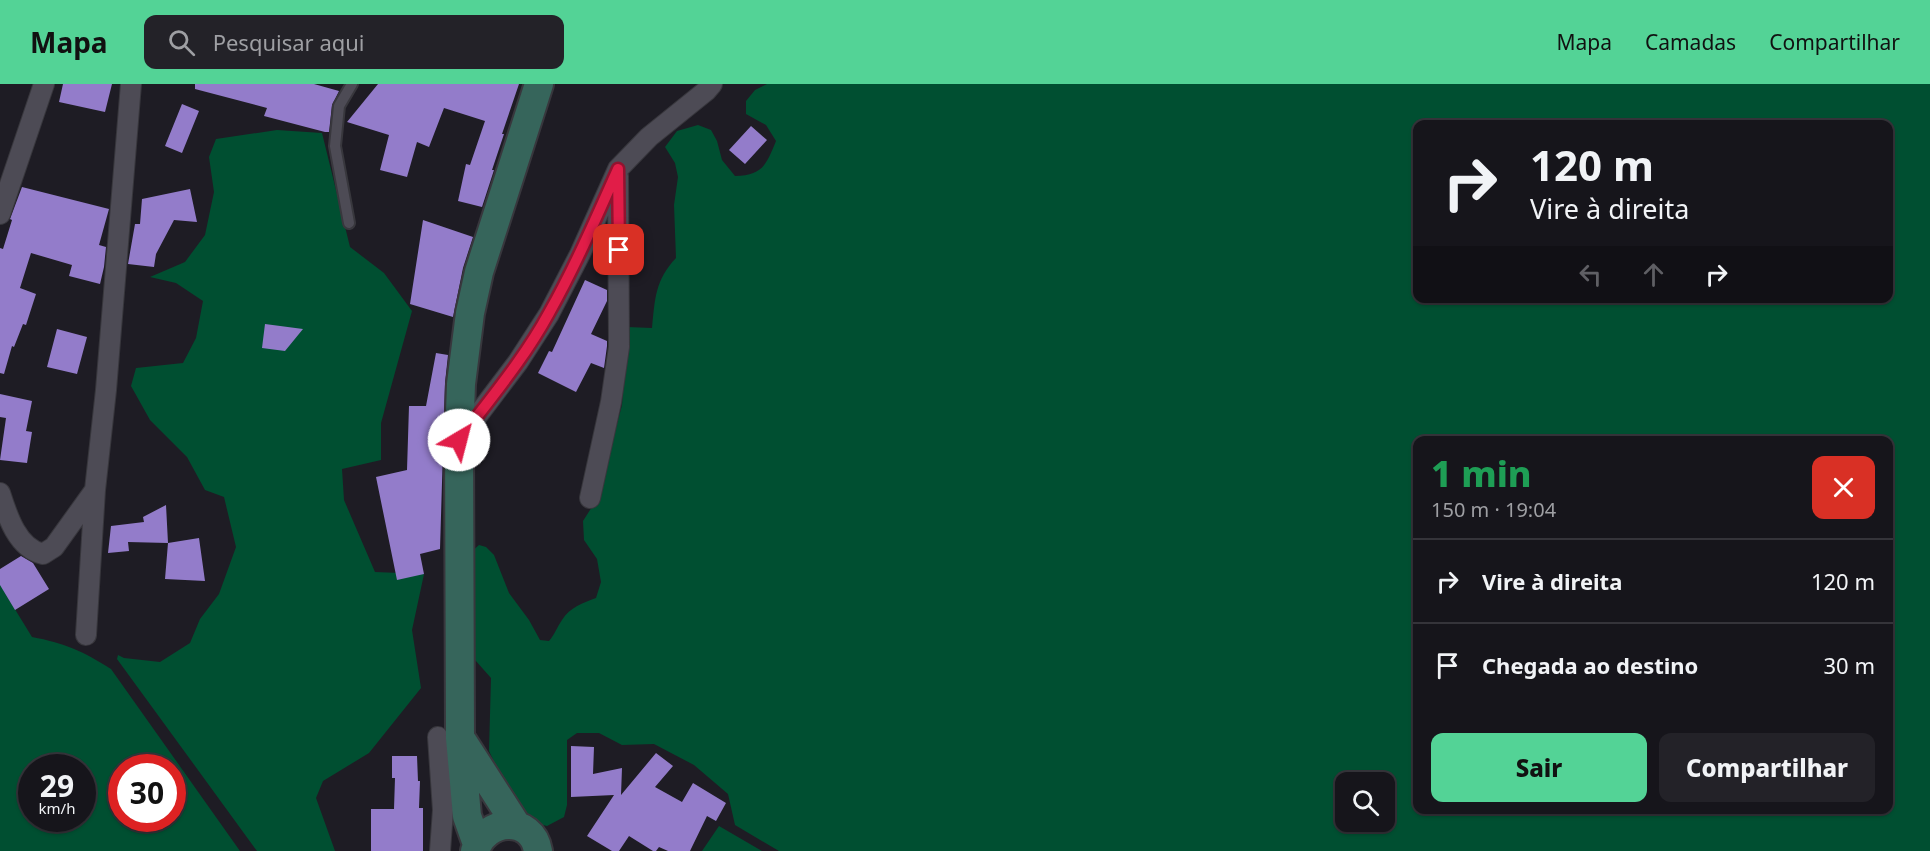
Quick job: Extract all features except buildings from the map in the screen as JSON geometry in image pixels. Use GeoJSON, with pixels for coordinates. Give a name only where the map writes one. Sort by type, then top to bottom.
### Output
{"type":"FeatureCollection","features":[{"type":"Feature","properties":{"kind":"main road"},"geometry":{"type":"LineString","coordinates":[[536,841],[508,825],[490,830],[482,836],[476,847],[455,813],[449,737],[461,384],[470,313],[479,272],[539,84]]}},
{"type":"Feature","properties":{"kind":"main road"},"geometry":{"type":"LineString","coordinates":[[449,737],[536,841]]}},
{"type":"Feature","properties":{"kind":"street"},"geometry":{"type":"LineString","coordinates":[[0,214],[44,84]]}},
{"type":"Feature","properties":{"kind":"street"},"geometry":{"type":"LineString","coordinates":[[86,635],[95,490],[107,378],[131,84]]}},
{"type":"Feature","properties":{"kind":"street"},"geometry":{"type":"LineString","coordinates":[[459,440],[518,362],[549,314],[580,254],[618,169],[649,137],[712,84]]}},
{"type":"Feature","properties":{"kind":"street"},"geometry":{"type":"LineString","coordinates":[[590,498],[611,402],[619,347],[618,169]]}},
{"type":"Feature","properties":{"kind":"street"},"geometry":{"type":"LineString","coordinates":[[0,493],[12,525],[30,549],[43,554],[54,547],[95,490]]}},
{"type":"Feature","properties":{"kind":"street"},"geometry":{"type":"LineString","coordinates":[[440,851],[455,813]]}},
{"type":"Feature","properties":{"kind":"lane"},"geometry":{"type":"LineString","coordinates":[[349,224],[335,146],[339,106],[352,84]]}},
{"type":"Feature","properties":{"kind":"green space"},"geometry":{"type":"Polygon","coordinates":[[[767,84],[1930,84],[1930,851],[779,851],[735,825],[728,794],[694,765],[654,744],[622,745],[599,733],[577,733],[567,740],[567,805],[564,817],[547,826],[535,823],[505,785],[489,751],[491,678],[468,652],[471,552],[479,545],[486,547],[494,555],[509,593],[529,620],[540,640],[549,641],[569,612],[596,598],[601,582],[597,559],[584,540],[583,521],[597,499],[622,405],[627,327],[652,328],[657,290],[664,274],[676,258],[674,205],[678,177],[675,163],[665,147],[677,131],[698,125],[711,130],[717,141],[722,160],[735,176],[758,171],[766,162],[776,141],[766,125],[746,114],[746,101],[755,90],[767,84]]]}},
{"type":"Feature","properties":{"kind":"green space"},"geometry":{"type":"Polygon","coordinates":[[[277,130],[322,133],[350,247],[384,273],[412,311],[381,423],[381,460],[342,469],[344,500],[375,572],[424,574],[412,630],[421,688],[369,753],[323,781],[316,798],[335,851],[257,851],[117,659],[118,655],[124,658],[160,662],[190,643],[200,619],[219,594],[236,547],[224,497],[205,490],[187,457],[150,420],[131,386],[136,368],[183,363],[196,338],[203,301],[176,283],[150,277],[185,262],[205,235],[214,192],[209,157],[216,139],[277,130]]]}},
{"type":"Feature","properties":{"kind":"green space"},"geometry":{"type":"Polygon","coordinates":[[[0,568],[5,593],[32,637],[73,648],[111,669],[171,754],[108,754],[108,832],[186,832],[186,775],[240,851],[0,851],[0,568]]]}},
{"type":"Feature","properties":{"kind":"green space"},"geometry":{"type":"Polygon","coordinates":[[[719,826],[762,851],[702,851],[719,826]]]}},
{"type":"Feature","properties":{"kind":"route"},"geometry":{"type":"LineString","coordinates":[[459,440],[518,362],[549,314],[580,254],[618,169],[619,250]]}}]}
